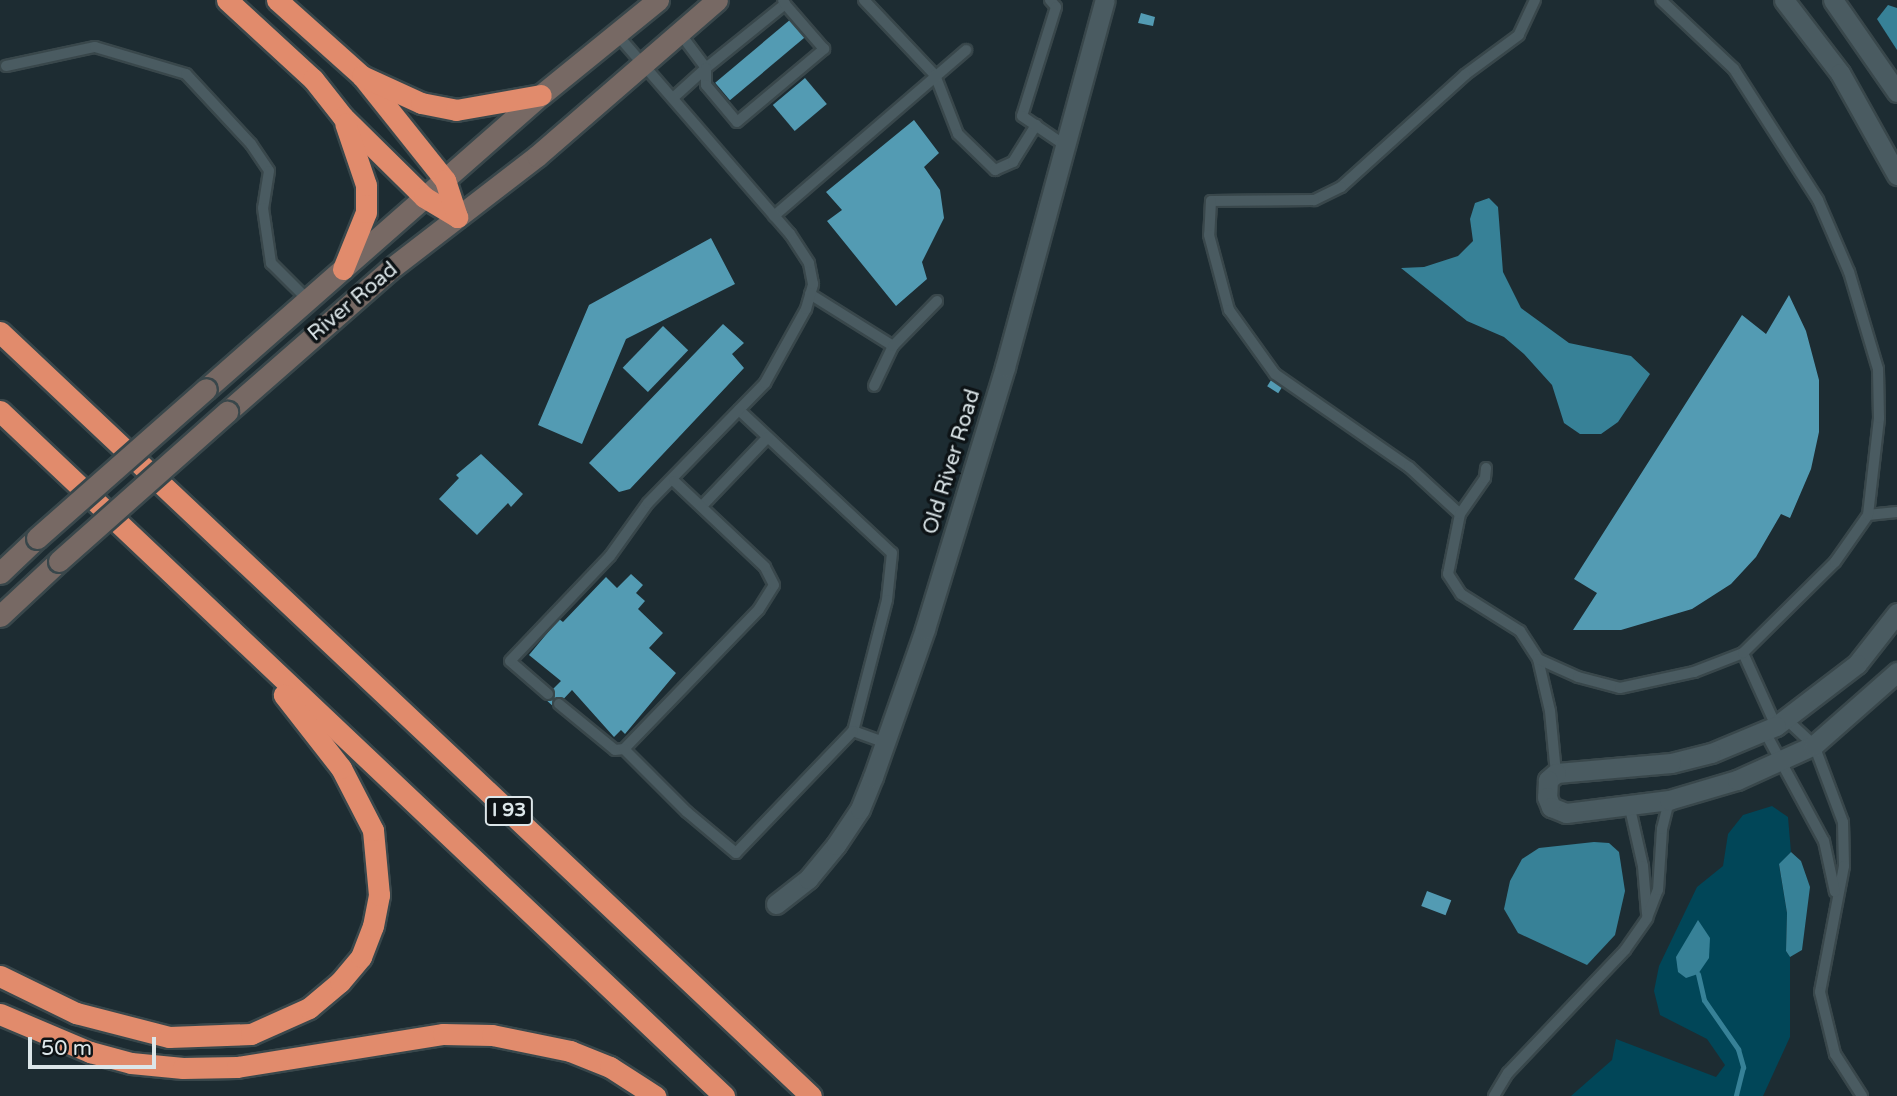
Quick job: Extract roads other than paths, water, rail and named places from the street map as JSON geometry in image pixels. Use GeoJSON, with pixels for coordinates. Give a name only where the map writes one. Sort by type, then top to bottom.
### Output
{"type":"FeatureCollection","features":[{"type":"Feature","properties":{"kind":"highway"},"geometry":{"type":"LineString","coordinates":[[226,0],[313,79],[343,117],[424,197],[457,217]]}},
{"type":"Feature","properties":{"kind":"highway"},"geometry":{"type":"LineString","coordinates":[[276,0],[362,76],[445,180],[457,217]]}},
{"type":"Feature","properties":{"kind":"highway"},"geometry":{"type":"LineString","coordinates":[[362,76],[421,103],[456,110],[541,95]]}},
{"type":"Feature","properties":{"kind":"highway"},"geometry":{"type":"LineString","coordinates":[[343,117],[366,185],[366,219],[344,269]]}},
{"type":"Feature","properties":{"kind":"highway"},"geometry":{"type":"LineString","coordinates":[[0,316],[71,398]]}},
{"type":"Feature","properties":{"kind":"highway","name":"I 93"},"geometry":{"type":"LineString","coordinates":[[0,331],[811,1096]]}},
{"type":"Feature","properties":{"kind":"highway","name":"I 93"},"geometry":{"type":"LineString","coordinates":[[0,411],[724,1096]]}},
{"type":"Feature","properties":{"kind":"highway"},"geometry":{"type":"LineString","coordinates":[[0,976],[35,997],[125,1028],[169,1037],[213,1037],[251,1034],[283,1023],[330,991],[361,957],[379,895],[373,830],[341,768],[247,646]]}},
{"type":"Feature","properties":{"kind":"highway"},"geometry":{"type":"LineString","coordinates":[[0,1014],[90,1052],[131,1063],[183,1068],[237,1066],[443,1034],[492,1035],[570,1051],[610,1067],[655,1096]]}},
{"type":"Feature","properties":{"kind":"main road","name":"River Road"},"geometry":{"type":"LineString","coordinates":[[0,573],[206,388],[541,95],[658,0]]}},
{"type":"Feature","properties":{"kind":"main road","name":"River Road"},"geometry":{"type":"LineString","coordinates":[[0,616],[227,412],[457,217],[537,156],[717,0]]}},
{"type":"Feature","properties":{"kind":"street","name":"Old River Road"},"geometry":{"type":"LineString","coordinates":[[776,904],[808,878],[836,845],[860,809],[925,629],[1005,367],[1105,0]]}},
{"type":"Feature","properties":{"kind":"street"},"geometry":{"type":"LineString","coordinates":[[1784,0],[1840,73],[1897,175]]}},
{"type":"Feature","properties":{"kind":"street"},"geometry":{"type":"LineString","coordinates":[[1833,0],[1897,92]]}},
{"type":"Feature","properties":{"kind":"street"},"geometry":{"type":"LineString","coordinates":[[1897,613],[1857,663],[1776,726],[1671,763],[1556,773],[1548,780],[1547,797],[1551,807],[1566,813],[1669,800],[1783,763],[1814,745],[1897,672]]}},
{"type":"Feature","properties":{"kind":"lane"},"geometry":{"type":"LineString","coordinates":[[864,0],[934,75],[958,134],[995,170],[1013,162],[1036,125]]}},
{"type":"Feature","properties":{"kind":"lane"},"geometry":{"type":"LineString","coordinates":[[1050,0],[1056,8],[1022,116],[1066,146]]}},
{"type":"Feature","properties":{"kind":"lane"},"geometry":{"type":"LineString","coordinates":[[1460,514],[1409,467],[1275,374],[1229,310],[1209,235],[1211,201],[1314,200],[1341,187],[1465,75],[1519,36],[1535,0]]}},
{"type":"Feature","properties":{"kind":"lane"},"geometry":{"type":"LineString","coordinates":[[1538,659],[1578,677],[1620,688],[1694,672],[1743,653],[1835,562],[1868,515],[1879,418],[1878,369],[1849,272],[1818,200],[1734,69],[1661,0]]}},
{"type":"Feature","properties":{"kind":"lane"},"geometry":{"type":"LineString","coordinates":[[673,98],[706,68],[784,2],[824,50],[737,122],[706,85],[706,68],[679,31]]}},
{"type":"Feature","properties":{"kind":"lane"},"geometry":{"type":"LineString","coordinates":[[548,694],[510,661],[610,556],[648,503],[674,481],[765,383],[810,294],[808,263],[774,216],[616,33]]}},
{"type":"Feature","properties":{"kind":"lane"},"geometry":{"type":"LineString","coordinates":[[6,66],[95,47],[186,74],[251,144],[269,171],[263,208],[271,263],[307,299]]}},
{"type":"Feature","properties":{"kind":"lane"},"geometry":{"type":"LineString","coordinates":[[774,216],[966,50]]}},
{"type":"Feature","properties":{"kind":"lane"},"geometry":{"type":"LineString","coordinates":[[810,294],[893,346]]}},
{"type":"Feature","properties":{"kind":"lane"},"geometry":{"type":"LineString","coordinates":[[874,386],[893,346],[937,301]]}},
{"type":"Feature","properties":{"kind":"lane"},"geometry":{"type":"LineString","coordinates":[[624,749],[687,812],[736,853],[853,731],[887,600],[892,553],[739,410]]}},
{"type":"Feature","properties":{"kind":"lane"},"geometry":{"type":"LineString","coordinates":[[702,506],[768,437]]}},
{"type":"Feature","properties":{"kind":"lane"},"geometry":{"type":"LineString","coordinates":[[1486,468],[1485,478],[1460,514],[1448,574],[1461,594],[1520,631],[1538,659],[1550,711],[1556,773]]}},
{"type":"Feature","properties":{"kind":"lane"},"geometry":{"type":"LineString","coordinates":[[559,704],[615,750],[624,749],[759,609],[774,585],[765,567],[674,481]]}},
{"type":"Feature","properties":{"kind":"lane"},"geometry":{"type":"LineString","coordinates":[[1868,515],[1897,512]]}},
{"type":"Feature","properties":{"kind":"lane"},"geometry":{"type":"LineString","coordinates":[[1743,653],[1776,726],[1783,763],[1824,841],[1836,897]]}},
{"type":"Feature","properties":{"kind":"lane"},"geometry":{"type":"LineString","coordinates":[[1776,726],[1814,745],[1843,822],[1844,866],[1820,992],[1835,1054],[1862,1096]]}},
{"type":"Feature","properties":{"kind":"lane"},"geometry":{"type":"LineString","coordinates":[[853,731],[884,742]]}},
{"type":"Feature","properties":{"kind":"lane"},"geometry":{"type":"LineString","coordinates":[[1494,1096],[1508,1073],[1625,950],[1647,918],[1658,890],[1662,829],[1669,800]]}},
{"type":"Feature","properties":{"kind":"lane"},"geometry":{"type":"LineString","coordinates":[[1629,804],[1643,866],[1647,918]]}},
{"type":"Feature","properties":{"kind":"waterway"},"geometry":{"type":"LineString","coordinates":[[1698,974],[1704,1000],[1738,1049],[1743,1067],[1736,1096]]}}]}
